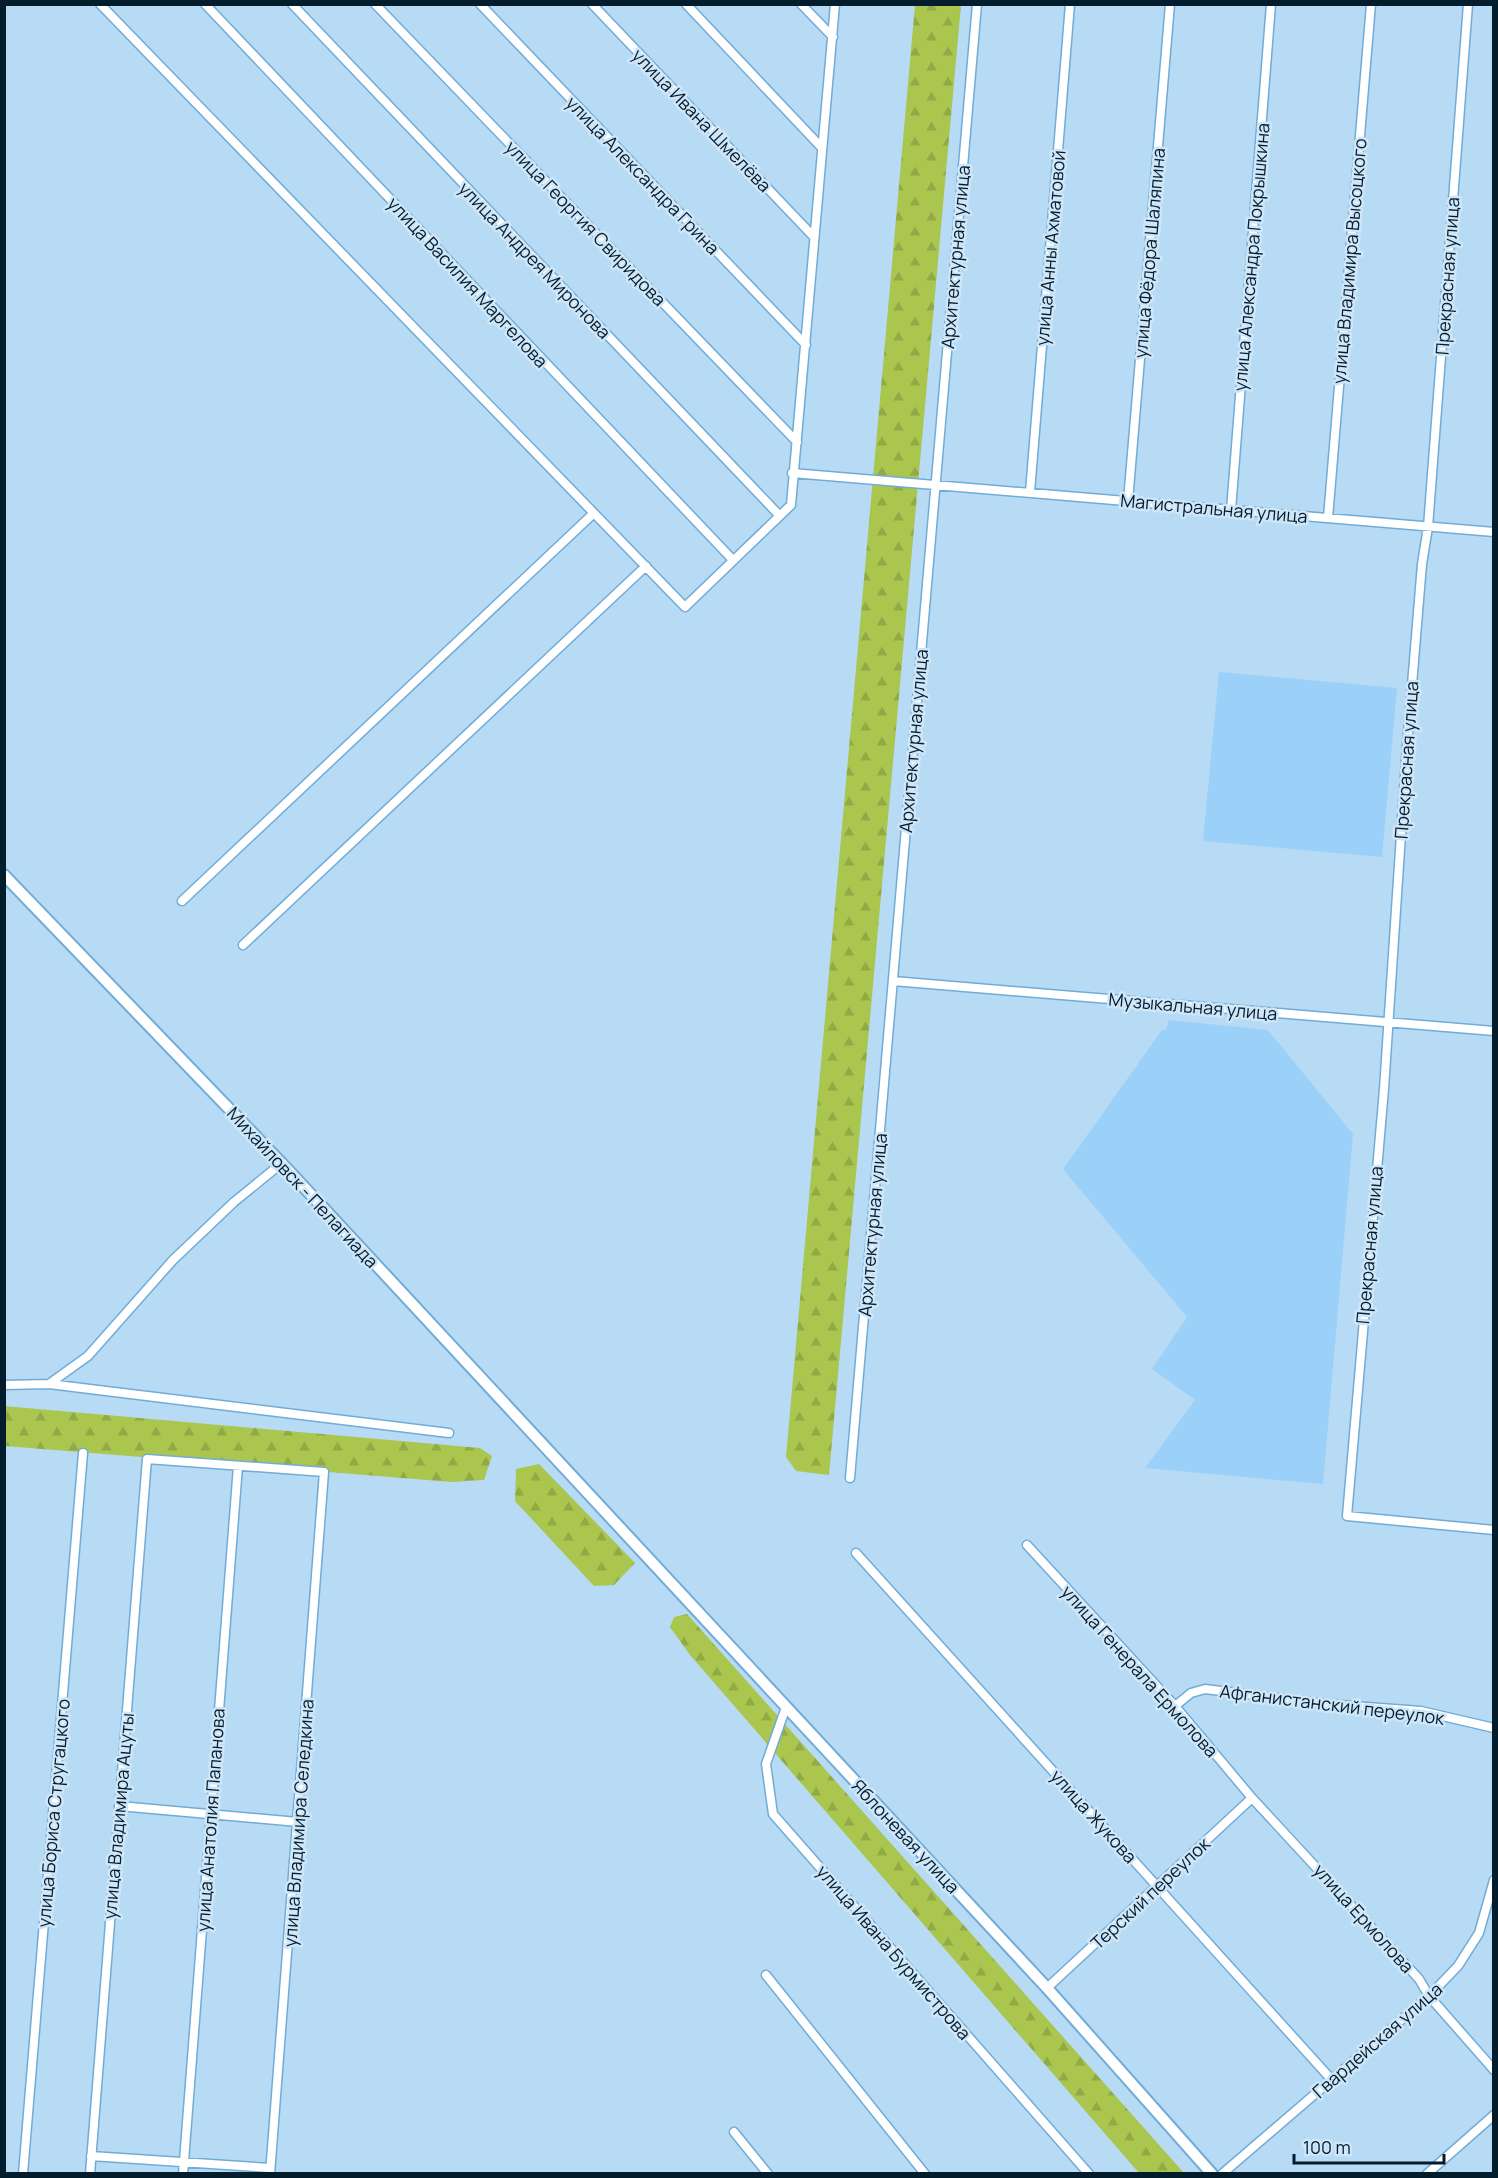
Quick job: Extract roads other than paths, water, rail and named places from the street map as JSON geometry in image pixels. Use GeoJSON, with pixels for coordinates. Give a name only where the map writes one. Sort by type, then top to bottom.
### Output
{"type":"FeatureCollection","features":[{"type":"Feature","properties":{"kind":"street"},"geometry":{"type":"LineString","coordinates":[[100,4],[685,607],[732,559],[791,505],[792,473],[806,345],[813,236],[835,4]]}},
{"type":"Feature","properties":{"kind":"street","name":"улица Василия Маргелова"},"geometry":{"type":"LineString","coordinates":[[205,4],[732,559]]}},
{"type":"Feature","properties":{"kind":"street","name":"улица Андрея Миронова"},"geometry":{"type":"LineString","coordinates":[[292,4],[779,515]]}},
{"type":"Feature","properties":{"kind":"street","name":"улица Георгия Свиридова"},"geometry":{"type":"LineString","coordinates":[[375,4],[797,442]]}},
{"type":"Feature","properties":{"kind":"street","name":"улица Александра Грина"},"geometry":{"type":"LineString","coordinates":[[480,4],[806,345]]}},
{"type":"Feature","properties":{"kind":"street","name":"улица Ивана Шмелёва"},"geometry":{"type":"LineString","coordinates":[[592,4],[813,236]]}},
{"type":"Feature","properties":{"kind":"street"},"geometry":{"type":"LineString","coordinates":[[686,4],[822,148]]}},
{"type":"Feature","properties":{"kind":"street"},"geometry":{"type":"LineString","coordinates":[[801,4],[833,37]]}},
{"type":"Feature","properties":{"kind":"street","name":"Архитектурная улица"},"geometry":{"type":"LineString","coordinates":[[850,1478],[977,4]]}},
{"type":"Feature","properties":{"kind":"street","name":"улица Анны Ахматовой"},"geometry":{"type":"LineString","coordinates":[[1030,492],[1070,4]]}},
{"type":"Feature","properties":{"kind":"street","name":"улица Фёдора Шаляпина"},"geometry":{"type":"LineString","coordinates":[[1128,501],[1170,4]]}},
{"type":"Feature","properties":{"kind":"street","name":"улица Александра Покрышкина"},"geometry":{"type":"LineString","coordinates":[[1231,510],[1271,4]]}},
{"type":"Feature","properties":{"kind":"street","name":"улица Владимира Высоцкого"},"geometry":{"type":"LineString","coordinates":[[1328,518],[1371,4]]}},
{"type":"Feature","properties":{"kind":"street","name":"Прекрасная улица"},"geometry":{"type":"LineString","coordinates":[[1468,4],[1428,527],[1422,564],[1407,745],[1388,1022],[1347,1516],[1494,1530]]}},
{"type":"Feature","properties":{"kind":"street","name":"Магистральная улица"},"geometry":{"type":"LineString","coordinates":[[792,473],[1494,532]]}},
{"type":"Feature","properties":{"kind":"street"},"geometry":{"type":"LineString","coordinates":[[182,902],[594,513]]}},
{"type":"Feature","properties":{"kind":"street"},"geometry":{"type":"LineString","coordinates":[[243,945],[646,566]]}},
{"type":"Feature","properties":{"kind":"street","name":"Михайловск - Пелагиада"},"geometry":{"type":"LineString","coordinates":[[4,875],[282,1163],[596,1502]]}},
{"type":"Feature","properties":{"kind":"street","name":"Музыкальная улица"},"geometry":{"type":"LineString","coordinates":[[893,981],[1494,1031]]}},
{"type":"Feature","properties":{"kind":"street"},"geometry":{"type":"LineString","coordinates":[[49,1384],[88,1356],[173,1260],[234,1202],[282,1163]]}},
{"type":"Feature","properties":{"kind":"street"},"geometry":{"type":"LineString","coordinates":[[4,1385],[49,1384],[448,1433]]}},
{"type":"Feature","properties":{"kind":"street","name":"улица Бориса Стругацкого"},"geometry":{"type":"LineString","coordinates":[[23,2174],[83,1453]]}},
{"type":"Feature","properties":{"kind":"street","name":"улица Владимира Ацуты"},"geometry":{"type":"LineString","coordinates":[[90,2174],[147,1459],[238,1466]]}},
{"type":"Feature","properties":{"kind":"street","name":"улица Владимира Селедкина"},"geometry":{"type":"LineString","coordinates":[[238,1466],[324,1472],[270,2171]]}},
{"type":"Feature","properties":{"kind":"street","name":"улица Анатолия Папанова"},"geometry":{"type":"LineString","coordinates":[[183,2174],[238,1466]]}},
{"type":"Feature","properties":{"kind":"street","name":"Яблоневая улица"},"geometry":{"type":"LineString","coordinates":[[596,1502],[1047,1988],[1212,2174]]}},
{"type":"Feature","properties":{"kind":"street","name":"улица Генерала Ермолова"},"geometry":{"type":"LineString","coordinates":[[1027,1545],[1175,1706],[1252,1798]]}},
{"type":"Feature","properties":{"kind":"street","name":"улица Жукова"},"geometry":{"type":"LineString","coordinates":[[856,1553],[1331,2079]]}},
{"type":"Feature","properties":{"kind":"street","name":"Афганистанский переулок"},"geometry":{"type":"LineString","coordinates":[[1175,1706],[1191,1693],[1205,1689],[1314,1702],[1421,1711],[1494,1728]]}},
{"type":"Feature","properties":{"kind":"street","name":"улица Ивана Бурмистрова"},"geometry":{"type":"LineString","coordinates":[[786,1707],[766,1764],[773,1814],[1089,2174]]}},
{"type":"Feature","properties":{"kind":"street","name":"Терский переулок"},"geometry":{"type":"LineString","coordinates":[[1047,1988],[1252,1798]]}},
{"type":"Feature","properties":{"kind":"street","name":"улица Ермолова"},"geometry":{"type":"LineString","coordinates":[[1252,1798],[1419,1979],[1429,1996],[1494,2070]]}},
{"type":"Feature","properties":{"kind":"street"},"geometry":{"type":"LineString","coordinates":[[119,1806],[298,1822]]}},
{"type":"Feature","properties":{"kind":"street","name":"Гвардейская улица"},"geometry":{"type":"LineString","coordinates":[[1222,2174],[1429,1996],[1458,1966],[1474,1942],[1494,1880]]}},
{"type":"Feature","properties":{"kind":"street"},"geometry":{"type":"LineString","coordinates":[[766,1975],[925,2174]]}},
{"type":"Feature","properties":{"kind":"street"},"geometry":{"type":"LineString","coordinates":[[1433,2172],[1494,2115]]}},
{"type":"Feature","properties":{"kind":"street"},"geometry":{"type":"LineString","coordinates":[[734,2132],[768,2174]]}},
{"type":"Feature","properties":{"kind":"street"},"geometry":{"type":"LineString","coordinates":[[91,2156],[270,2171]]}}]}
